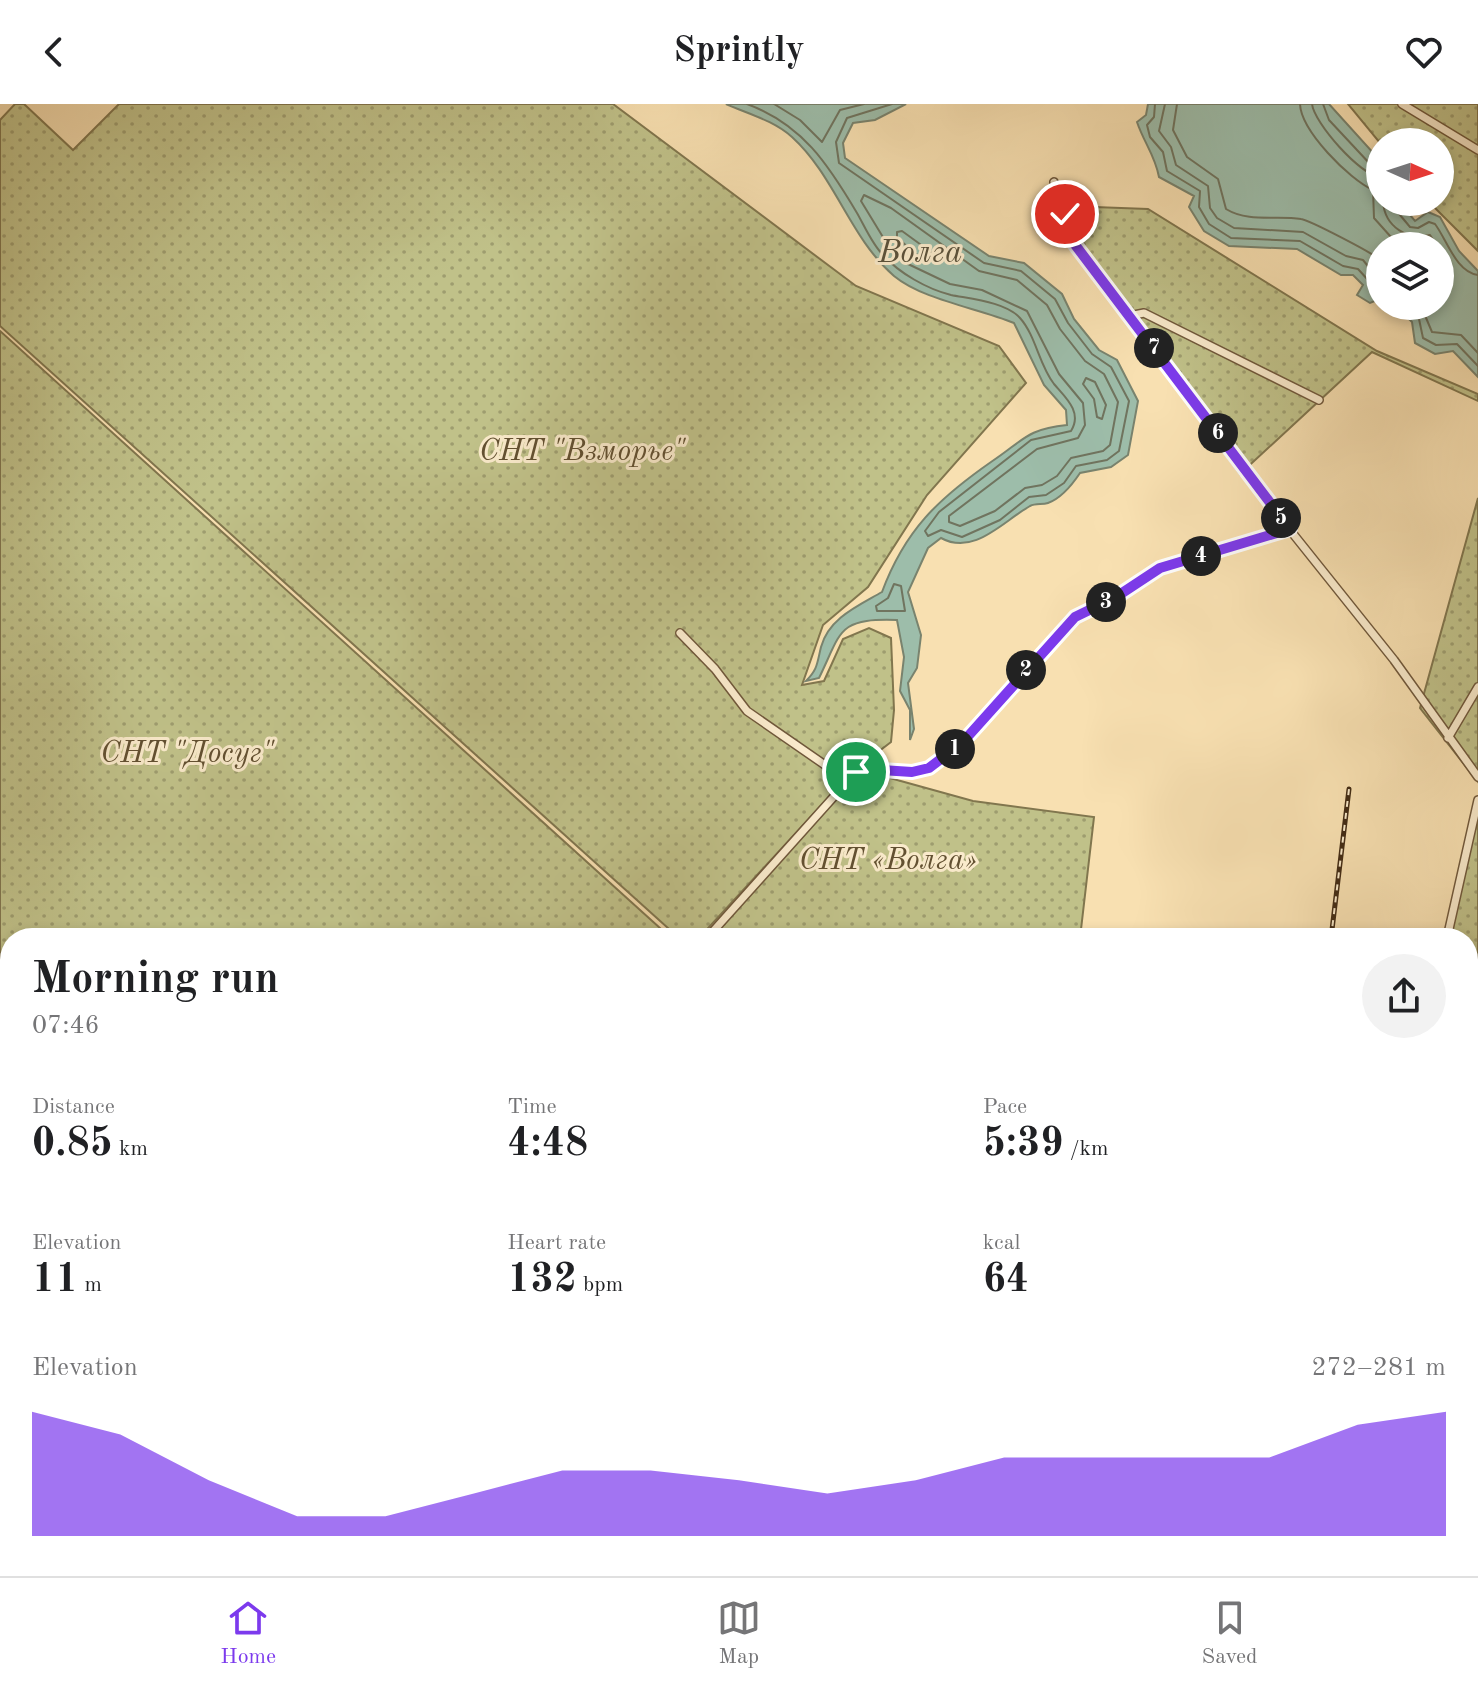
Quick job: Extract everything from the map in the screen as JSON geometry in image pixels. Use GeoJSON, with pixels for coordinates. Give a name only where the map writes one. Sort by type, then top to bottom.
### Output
{"type":"FeatureCollection","features":[{"type":"Feature","properties":{"kind":"street"},"geometry":{"type":"LineString","coordinates":[[1402,104],[1478,150]]}},
{"type":"Feature","properties":{"kind":"street"},"geometry":{"type":"LineString","coordinates":[[1054,182],[1073,242],[1290,529],[1394,660],[1478,777]]}},
{"type":"Feature","properties":{"kind":"street"},"geometry":{"type":"LineString","coordinates":[[1129,316],[1144,313],[1319,400]]}},
{"type":"Feature","properties":{"kind":"street"},"geometry":{"type":"LineString","coordinates":[[716,928],[861,769],[912,772],[945,759],[1075,617],[1116,597],[1160,568],[1290,529]]}},
{"type":"Feature","properties":{"kind":"street"},"geometry":{"type":"LineString","coordinates":[[680,633],[756,719],[848,781]]}},
{"type":"Feature","properties":{"kind":"street"},"geometry":{"type":"LineString","coordinates":[[1448,738],[1478,687]]}},
{"type":"Feature","properties":{"kind":"street"},"geometry":{"type":"LineString","coordinates":[[1449,928],[1478,800]]}},
{"type":"Feature","properties":{"kind":"green space","name":"СНТ \"Взморье\""},"geometry":{"type":"Polygon","coordinates":[[[15,104],[24,104],[73,150],[119,104],[613,104],[856,286],[999,346],[1026,383],[927,495],[868,587],[823,625],[802,685],[824,681],[843,639],[869,628],[891,638],[894,710],[891,742],[852,772],[708,928],[668,928],[0,326],[0,120],[15,104]]]}},
{"type":"Feature","properties":{"kind":"green space"},"geometry":{"type":"Polygon","coordinates":[[[1348,104],[1478,104],[1478,251],[1443,216],[1454,216],[1454,128],[1368,128],[1348,104]]]}},
{"type":"Feature","properties":{"kind":"green space"},"geometry":{"type":"Polygon","coordinates":[[[1094,207],[1148,209],[1377,351],[1478,394],[1478,401],[1372,352],[1240,474],[1070,245],[1058,212],[1094,207]]]}},
{"type":"Feature","properties":{"kind":"green space","name":"СНТ \"Досуг\""},"geometry":{"type":"Polygon","coordinates":[[[0,331],[660,928],[0,928],[0,331]]]}},
{"type":"Feature","properties":{"kind":"green space"},"geometry":{"type":"Polygon","coordinates":[[[1478,498],[1478,782],[1420,708],[1478,498]]]}},
{"type":"Feature","properties":{"kind":"green space","name":"СНТ «Волга»"},"geometry":{"type":"Polygon","coordinates":[[[861,770],[973,801],[1094,817],[1081,928],[720,928],[861,770]]]}},
{"type":"Feature","properties":{"kind":"green space"},"geometry":{"type":"Polygon","coordinates":[[[1478,812],[1478,928],[1448,928],[1478,812]]]}},
{"type":"Feature","properties":{"kind":"water","name":"Волга"},"geometry":{"type":"Polygon","coordinates":[[[726,104],[906,104],[875,120],[853,123],[843,143],[845,158],[989,256],[1024,263],[1062,294],[1074,319],[1099,350],[1117,360],[1138,401],[1128,455],[1111,467],[1080,473],[1058,498],[1030,506],[976,540],[965,543],[941,538],[928,548],[908,592],[921,635],[917,668],[908,683],[914,729],[910,740],[910,710],[900,691],[904,657],[897,620],[852,625],[838,638],[819,678],[806,681],[815,669],[825,637],[837,621],[882,592],[901,551],[939,503],[1026,437],[1067,425],[1066,410],[1044,385],[1014,323],[935,297],[894,276],[866,244],[820,170],[792,137],[769,122],[726,104]]]}},
{"type":"Feature","properties":{"kind":"water"},"geometry":{"type":"Polygon","coordinates":[[[1148,104],[1329,104],[1366,145],[1366,216],[1411,216],[1415,221],[1422,216],[1438,216],[1448,232],[1366,232],[1366,301],[1357,295],[1363,285],[1353,275],[1341,275],[1297,249],[1229,246],[1204,231],[1189,207],[1194,196],[1159,177],[1137,122],[1146,115],[1148,104]]]}},
{"type":"Feature","properties":{"kind":"water"},"geometry":{"type":"Polygon","coordinates":[[[1454,242],[1478,271],[1478,377],[1453,351],[1435,354],[1415,343],[1410,320],[1454,320],[1454,242]]]}},
{"type":"Feature","properties":{"kind":"railway"},"geometry":{"type":"LineString","coordinates":[[1332,928],[1349,789]]}},
{"type":"Feature","properties":{"kind":"route"},"geometry":{"type":"LineString","coordinates":[[856,772],[861,769],[912,772],[929,768],[945,759],[962,743],[1075,617],[1116,597],[1160,568],[1290,529],[1073,242],[1065,214]]}}]}
